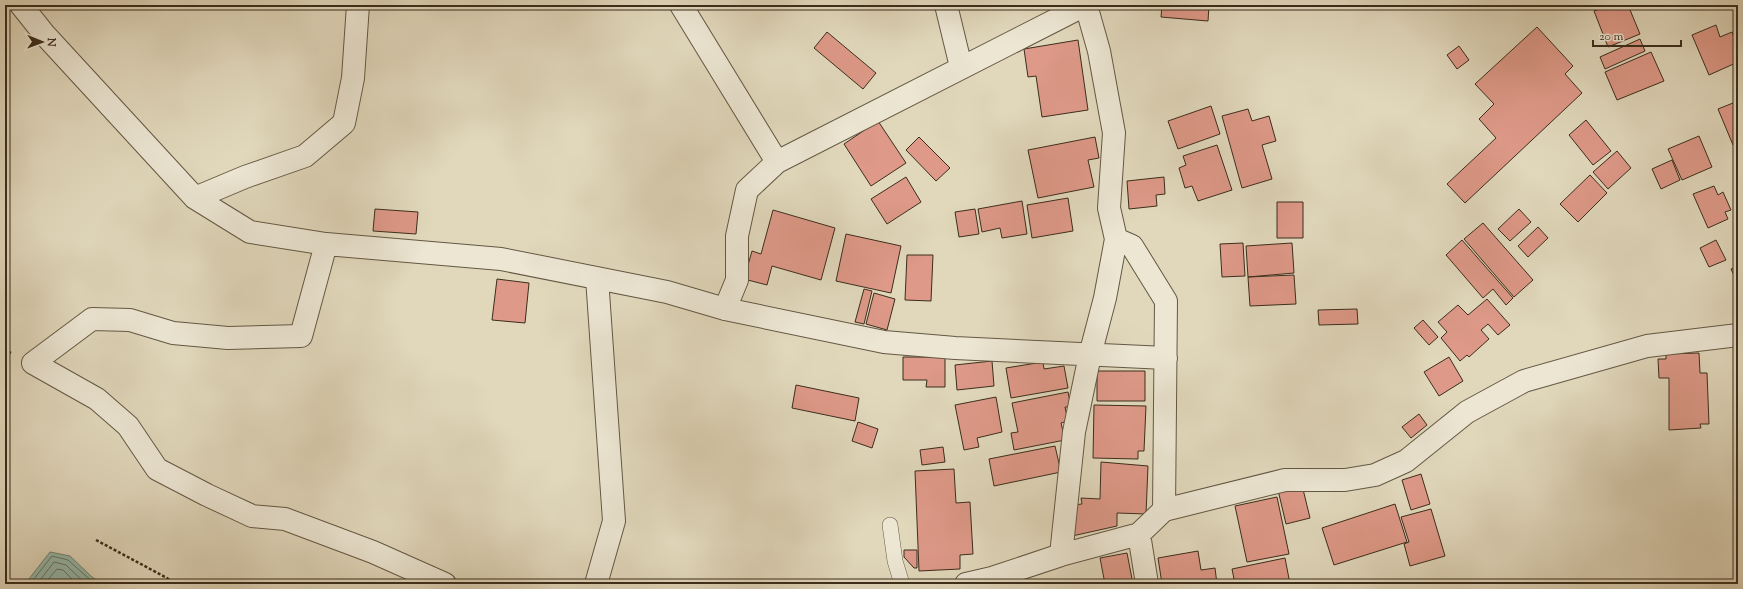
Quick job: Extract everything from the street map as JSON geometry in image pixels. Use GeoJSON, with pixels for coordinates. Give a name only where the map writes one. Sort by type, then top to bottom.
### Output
{"type":"FeatureCollection","features":[{"type":"Feature","properties":{"kind":"street"},"geometry":{"type":"LineString","coordinates":[[21,5],[45,35],[195,198],[250,232],[326,244],[501,259],[667,292],[725,309],[884,342],[956,348],[1166,358]]}},
{"type":"Feature","properties":{"kind":"street"},"geometry":{"type":"LineString","coordinates":[[195,198],[245,177],[305,156],[344,123],[353,78],[358,5]]}},
{"type":"Feature","properties":{"kind":"street"},"geometry":{"type":"LineString","coordinates":[[681,5],[777,162]]}},
{"type":"Feature","properties":{"kind":"street"},"geometry":{"type":"LineString","coordinates":[[946,5],[961,67]]}},
{"type":"Feature","properties":{"kind":"street"},"geometry":{"type":"LineString","coordinates":[[725,309],[737,280],[737,236],[747,190],[777,162],[961,67],[1086,5],[1098,51],[1114,133],[1110,208],[1116,239],[1106,298],[1090,355],[1074,432],[1061,555]]}},
{"type":"Feature","properties":{"kind":"street"},"geometry":{"type":"LineString","coordinates":[[1116,239],[1132,246],[1166,301],[1164,510]]}},
{"type":"Feature","properties":{"kind":"street"},"geometry":{"type":"LineString","coordinates":[[326,244],[302,336],[228,338],[173,333],[130,320],[92,319],[33,363],[96,399],[128,426],[157,469],[252,516],[285,519],[374,552],[445,584]]}},
{"type":"Feature","properties":{"kind":"street"},"geometry":{"type":"LineString","coordinates":[[596,584],[614,522],[597,278]]}},
{"type":"Feature","properties":{"kind":"street"},"geometry":{"type":"LineString","coordinates":[[966,584],[992,578],[1061,555],[1139,534],[1164,510],[1285,480],[1345,480],[1375,474],[1406,461],[1467,412],[1524,380],[1647,346],[1738,334]]}},
{"type":"Feature","properties":{"kind":"street"},"geometry":{"type":"LineString","coordinates":[[1139,534],[1147,584]]}},
{"type":"Feature","properties":{"kind":"lane"},"geometry":{"type":"LineString","coordinates":[[890,526],[895,561],[902,584]]}},
{"type":"Feature","properties":{"kind":"path"},"geometry":{"type":"LineString","coordinates":[[96,540],[167,578],[173,584]]}},
{"type":"Feature","properties":{"kind":"water"},"geometry":{"type":"Polygon","coordinates":[[[50,552],[70,556],[92,577],[103,584],[25,584],[50,552]]]}},
{"type":"Feature","properties":{"kind":"building"},"geometry":{"type":"Polygon","coordinates":[[[1162,5],[1209,5],[1208,21],[1161,17],[1162,5]]]}},
{"type":"Feature","properties":{"kind":"building"},"geometry":{"type":"Polygon","coordinates":[[[1610,5],[1628,5],[1640,34],[1608,47],[1594,11],[1610,5]]]}},
{"type":"Feature","properties":{"kind":"building"},"geometry":{"type":"Polygon","coordinates":[[[1716,25],[1720,37],[1732,32],[1738,48],[1738,62],[1709,75],[1692,35],[1716,25]]]}},
{"type":"Feature","properties":{"kind":"building"},"geometry":{"type":"Polygon","coordinates":[[[1537,27],[1573,66],[1565,74],[1582,93],[1465,203],[1447,184],[1496,138],[1479,119],[1494,104],[1475,84],[1537,27]]]}},
{"type":"Feature","properties":{"kind":"building"},"geometry":{"type":"Polygon","coordinates":[[[827,32],[876,73],[863,89],[814,48],[827,32]]]}},
{"type":"Feature","properties":{"kind":"building"},"geometry":{"type":"Polygon","coordinates":[[[1640,39],[1645,51],[1605,69],[1600,57],[1640,39]]]}},
{"type":"Feature","properties":{"kind":"building"},"geometry":{"type":"Polygon","coordinates":[[[1078,40],[1088,110],[1042,117],[1036,76],[1028,77],[1024,49],[1078,40]]]}},
{"type":"Feature","properties":{"kind":"building"},"geometry":{"type":"Polygon","coordinates":[[[1459,46],[1469,60],[1457,69],[1447,55],[1459,46]]]}},
{"type":"Feature","properties":{"kind":"building"},"geometry":{"type":"Polygon","coordinates":[[[1651,52],[1664,81],[1617,100],[1605,72],[1651,52]]]}},
{"type":"Feature","properties":{"kind":"building"},"geometry":{"type":"Polygon","coordinates":[[[1733,103],[1736,110],[1738,109],[1738,143],[1733,145],[1718,109],[1733,103]]]}},
{"type":"Feature","properties":{"kind":"building"},"geometry":{"type":"Polygon","coordinates":[[[1211,106],[1220,134],[1178,149],[1168,121],[1211,106]]]}},
{"type":"Feature","properties":{"kind":"building"},"geometry":{"type":"Polygon","coordinates":[[[1248,109],[1252,121],[1269,116],[1276,141],[1262,145],[1272,179],[1242,188],[1222,116],[1248,109]]]}},
{"type":"Feature","properties":{"kind":"building"},"geometry":{"type":"Polygon","coordinates":[[[1586,120],[1611,151],[1593,165],[1569,135],[1586,120]]]}},
{"type":"Feature","properties":{"kind":"building"},"geometry":{"type":"Polygon","coordinates":[[[878,121],[906,163],[871,186],[844,144],[878,121]]]}},
{"type":"Feature","properties":{"kind":"building"},"geometry":{"type":"Polygon","coordinates":[[[1699,136],[1712,167],[1682,180],[1668,149],[1699,136]]]}},
{"type":"Feature","properties":{"kind":"building"},"geometry":{"type":"Polygon","coordinates":[[[919,137],[950,168],[936,181],[906,150],[919,137]]]}},
{"type":"Feature","properties":{"kind":"building"},"geometry":{"type":"Polygon","coordinates":[[[1095,137],[1099,158],[1088,160],[1094,187],[1038,198],[1028,150],[1095,137]]]}},
{"type":"Feature","properties":{"kind":"building"},"geometry":{"type":"Polygon","coordinates":[[[1217,145],[1232,190],[1198,201],[1192,186],[1185,188],[1179,168],[1186,165],[1183,156],[1217,145]]]}},
{"type":"Feature","properties":{"kind":"building"},"geometry":{"type":"Polygon","coordinates":[[[1617,151],[1631,168],[1608,189],[1593,172],[1617,151]]]}},
{"type":"Feature","properties":{"kind":"building"},"geometry":{"type":"Polygon","coordinates":[[[1672,160],[1680,180],[1661,189],[1652,169],[1672,160]]]}},
{"type":"Feature","properties":{"kind":"building"},"geometry":{"type":"Polygon","coordinates":[[[1590,175],[1607,193],[1578,222],[1560,204],[1590,175]]]}},
{"type":"Feature","properties":{"kind":"building"},"geometry":{"type":"Polygon","coordinates":[[[906,177],[921,202],[887,224],[871,199],[906,177]]]}},
{"type":"Feature","properties":{"kind":"building"},"geometry":{"type":"Polygon","coordinates":[[[1164,177],[1165,194],[1156,195],[1157,206],[1129,209],[1127,181],[1164,177]]]}},
{"type":"Feature","properties":{"kind":"building"},"geometry":{"type":"Polygon","coordinates":[[[1714,186],[1718,195],[1723,192],[1731,210],[1725,212],[1728,219],[1708,228],[1693,194],[1714,186]]]}},
{"type":"Feature","properties":{"kind":"building"},"geometry":{"type":"Polygon","coordinates":[[[1068,198],[1073,231],[1032,238],[1027,205],[1068,198]]]}},
{"type":"Feature","properties":{"kind":"building"},"geometry":{"type":"Polygon","coordinates":[[[1022,201],[1027,234],[1002,238],[1000,228],[982,232],[978,209],[1022,201]]]}},
{"type":"Feature","properties":{"kind":"building"},"geometry":{"type":"Polygon","coordinates":[[[1277,202],[1303,202],[1303,238],[1277,238],[1277,202]]]}},
{"type":"Feature","properties":{"kind":"building"},"geometry":{"type":"Polygon","coordinates":[[[375,209],[418,212],[416,234],[373,231],[375,209]]]}},
{"type":"Feature","properties":{"kind":"building"},"geometry":{"type":"Polygon","coordinates":[[[975,209],[979,234],[959,237],[955,212],[975,209]]]}},
{"type":"Feature","properties":{"kind":"building"},"geometry":{"type":"Polygon","coordinates":[[[1519,209],[1531,222],[1510,241],[1498,229],[1519,209]]]}},
{"type":"Feature","properties":{"kind":"building"},"geometry":{"type":"Polygon","coordinates":[[[773,210],[835,228],[821,280],[772,266],[767,285],[744,279],[752,251],[761,254],[773,210]]]}},
{"type":"Feature","properties":{"kind":"building"},"geometry":{"type":"Polygon","coordinates":[[[1483,223],[1533,280],[1514,297],[1464,239],[1483,223]]]}},
{"type":"Feature","properties":{"kind":"building"},"geometry":{"type":"Polygon","coordinates":[[[1538,227],[1548,238],[1528,257],[1518,246],[1538,227]]]}},
{"type":"Feature","properties":{"kind":"building"},"geometry":{"type":"Polygon","coordinates":[[[846,234],[901,246],[891,293],[836,281],[846,234]]]}},
{"type":"Feature","properties":{"kind":"building"},"geometry":{"type":"Polygon","coordinates":[[[1462,240],[1513,298],[1506,305],[1493,289],[1483,298],[1446,255],[1462,240]]]}},
{"type":"Feature","properties":{"kind":"building"},"geometry":{"type":"Polygon","coordinates":[[[1716,240],[1726,260],[1709,267],[1700,248],[1716,240]]]}},
{"type":"Feature","properties":{"kind":"building"},"geometry":{"type":"Polygon","coordinates":[[[1243,243],[1245,276],[1222,277],[1220,244],[1243,243]]]}},
{"type":"Feature","properties":{"kind":"building"},"geometry":{"type":"Polygon","coordinates":[[[1292,243],[1294,273],[1248,277],[1246,246],[1292,243]]]}},
{"type":"Feature","properties":{"kind":"building"},"geometry":{"type":"Polygon","coordinates":[[[907,255],[933,255],[931,301],[905,300],[907,255]]]}},
{"type":"Feature","properties":{"kind":"building"},"geometry":{"type":"Polygon","coordinates":[[[1738,266],[1738,284],[1731,269],[1738,266]]]}},
{"type":"Feature","properties":{"kind":"building"},"geometry":{"type":"Polygon","coordinates":[[[1294,275],[1296,304],[1250,306],[1248,277],[1294,275]]]}},
{"type":"Feature","properties":{"kind":"building"},"geometry":{"type":"Polygon","coordinates":[[[497,279],[529,283],[525,323],[492,320],[497,279]]]}},
{"type":"Feature","properties":{"kind":"building"},"geometry":{"type":"Polygon","coordinates":[[[864,289],[872,291],[864,324],[855,322],[864,289]]]}},
{"type":"Feature","properties":{"kind":"building"},"geometry":{"type":"Polygon","coordinates":[[[874,293],[895,299],[887,330],[866,324],[874,293]]]}},
{"type":"Feature","properties":{"kind":"building"},"geometry":{"type":"Polygon","coordinates":[[[1487,299],[1510,325],[1498,335],[1488,324],[1481,330],[1489,339],[1469,357],[1467,355],[1460,361],[1441,338],[1447,332],[1438,322],[1458,305],[1468,315],[1487,299]]]}},
{"type":"Feature","properties":{"kind":"building"},"geometry":{"type":"Polygon","coordinates":[[[1357,309],[1358,324],[1319,325],[1318,310],[1357,309]]]}},
{"type":"Feature","properties":{"kind":"building"},"geometry":{"type":"Polygon","coordinates":[[[1423,320],[1438,337],[1429,345],[1414,328],[1423,320]]]}},
{"type":"Feature","properties":{"kind":"building"},"geometry":{"type":"Polygon","coordinates":[[[1699,353],[1700,373],[1707,373],[1709,424],[1700,424],[1701,428],[1669,430],[1669,378],[1659,378],[1658,359],[1666,359],[1666,354],[1699,353]]]}},
{"type":"Feature","properties":{"kind":"building"},"geometry":{"type":"Polygon","coordinates":[[[903,357],[945,357],[945,387],[926,387],[927,380],[903,380],[903,357]]]}},
{"type":"Feature","properties":{"kind":"building"},"geometry":{"type":"Polygon","coordinates":[[[1449,357],[1463,381],[1439,396],[1424,372],[1449,357]]]}},
{"type":"Feature","properties":{"kind":"building"},"geometry":{"type":"Polygon","coordinates":[[[992,361],[994,386],[957,390],[955,365],[992,361]]]}},
{"type":"Feature","properties":{"kind":"building"},"geometry":{"type":"Polygon","coordinates":[[[1043,362],[1044,369],[1064,366],[1068,388],[1011,398],[1006,368],[1043,362]]]}},
{"type":"Feature","properties":{"kind":"building"},"geometry":{"type":"Polygon","coordinates":[[[1097,371],[1145,371],[1145,401],[1097,401],[1097,371]]]}},
{"type":"Feature","properties":{"kind":"building"},"geometry":{"type":"Polygon","coordinates":[[[796,385],[859,398],[855,421],[792,408],[796,385]]]}},
{"type":"Feature","properties":{"kind":"building"},"geometry":{"type":"Polygon","coordinates":[[[1068,392],[1071,407],[1065,407],[1068,421],[1061,423],[1065,440],[1014,450],[1011,433],[1018,432],[1012,403],[1068,392]]]}},
{"type":"Feature","properties":{"kind":"building"},"geometry":{"type":"Polygon","coordinates":[[[996,397],[1002,432],[977,438],[979,447],[964,450],[955,405],[996,397]]]}},
{"type":"Feature","properties":{"kind":"building"},"geometry":{"type":"Polygon","coordinates":[[[1094,405],[1146,406],[1144,451],[1138,451],[1138,459],[1093,458],[1094,405]]]}},
{"type":"Feature","properties":{"kind":"building"},"geometry":{"type":"Polygon","coordinates":[[[1419,414],[1427,425],[1411,438],[1402,427],[1419,414]]]}},
{"type":"Feature","properties":{"kind":"building"},"geometry":{"type":"Polygon","coordinates":[[[858,422],[878,429],[872,448],[852,441],[858,422]]]}},
{"type":"Feature","properties":{"kind":"building"},"geometry":{"type":"Polygon","coordinates":[[[1055,446],[1061,472],[994,486],[989,459],[1055,446]]]}},
{"type":"Feature","properties":{"kind":"building"},"geometry":{"type":"Polygon","coordinates":[[[943,447],[945,462],[922,465],[920,450],[943,447]]]}},
{"type":"Feature","properties":{"kind":"building"},"geometry":{"type":"Polygon","coordinates":[[[1101,462],[1148,466],[1146,514],[1117,513],[1117,526],[1072,536],[1073,505],[1082,504],[1081,498],[1100,499],[1101,462]]]}},
{"type":"Feature","properties":{"kind":"building"},"geometry":{"type":"Polygon","coordinates":[[[954,469],[956,503],[970,502],[973,554],[960,555],[960,569],[919,571],[915,471],[954,469]]]}},
{"type":"Feature","properties":{"kind":"building"},"geometry":{"type":"Polygon","coordinates":[[[1421,474],[1430,504],[1411,510],[1402,480],[1421,474]]]}},
{"type":"Feature","properties":{"kind":"building"},"geometry":{"type":"Polygon","coordinates":[[[1302,485],[1310,518],[1286,524],[1278,490],[1302,485]]]}},
{"type":"Feature","properties":{"kind":"building"},"geometry":{"type":"Polygon","coordinates":[[[1277,497],[1289,554],[1247,562],[1235,506],[1277,497]]]}},
{"type":"Feature","properties":{"kind":"building"},"geometry":{"type":"Polygon","coordinates":[[[1395,504],[1407,542],[1334,565],[1322,528],[1395,504]]]}},
{"type":"Feature","properties":{"kind":"building"},"geometry":{"type":"Polygon","coordinates":[[[1431,509],[1445,556],[1410,566],[1404,544],[1409,542],[1401,517],[1431,509]]]}},
{"type":"Feature","properties":{"kind":"building"},"geometry":{"type":"Polygon","coordinates":[[[904,550],[917,550],[917,568],[914,568],[904,557],[904,550]]]}},
{"type":"Feature","properties":{"kind":"building"},"geometry":{"type":"Polygon","coordinates":[[[1198,551],[1201,570],[1215,568],[1217,584],[1162,584],[1158,558],[1198,551]]]}},
{"type":"Feature","properties":{"kind":"building"},"geometry":{"type":"Polygon","coordinates":[[[1127,553],[1133,584],[1105,584],[1100,558],[1127,553]]]}},
{"type":"Feature","properties":{"kind":"building"},"geometry":{"type":"Polygon","coordinates":[[[1285,558],[1290,584],[1235,584],[1232,569],[1285,558]]]}}]}
